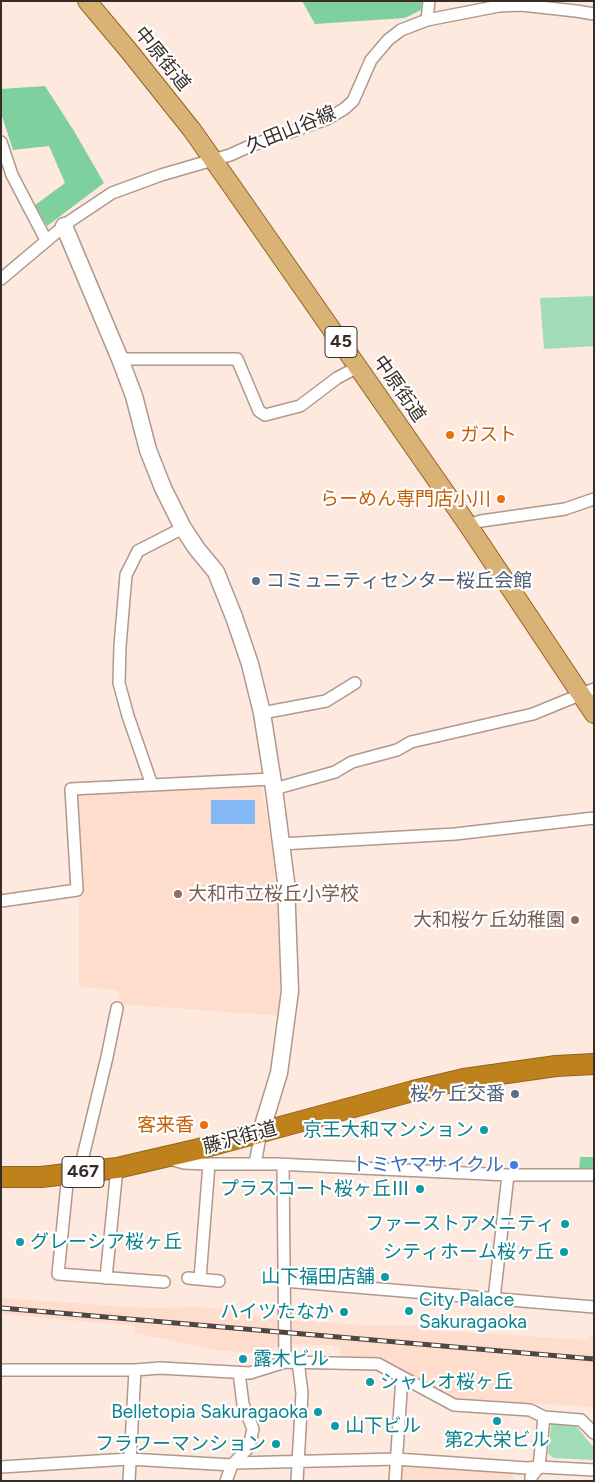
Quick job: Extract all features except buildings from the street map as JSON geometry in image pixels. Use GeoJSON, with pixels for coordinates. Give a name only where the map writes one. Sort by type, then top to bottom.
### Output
{"type":"FeatureCollection","features":[{"type":"Feature","properties":{"kind":"highway","name":"藤沢街道"},"geometry":{"type":"LineString","coordinates":[[1,1177],[41,1177],[117,1168],[464,1079],[556,1066],[594,1064]]}},
{"type":"Feature","properties":{"kind":"main road","name":"中原街道"},"geometry":{"type":"LineString","coordinates":[[87,1],[129,51],[213,159],[468,525],[587,691],[594,714]]}},
{"type":"Feature","properties":{"kind":"street"},"geometry":{"type":"LineString","coordinates":[[427,20],[429,1]]}},
{"type":"Feature","properties":{"kind":"street","name":"久田山谷線"},"geometry":{"type":"LineString","coordinates":[[1,279],[64,226],[112,193],[161,174],[230,155],[327,119],[344,109],[353,101],[371,60],[388,40],[401,30],[427,20],[499,6],[576,6],[594,14]]}},
{"type":"Feature","properties":{"kind":"street"},"geometry":{"type":"LineString","coordinates":[[1,142],[7,177],[46,240]]}},
{"type":"Feature","properties":{"kind":"street"},"geometry":{"type":"LineString","coordinates":[[64,226],[134,396],[148,450],[163,488],[183,528],[216,572],[250,664],[262,712],[286,882],[290,991],[279,1072],[261,1132],[255,1164]]}},
{"type":"Feature","properties":{"kind":"street"},"geometry":{"type":"LineString","coordinates":[[120,359],[237,359],[259,410],[265,415],[300,406],[337,378],[358,367]]}},
{"type":"Feature","properties":{"kind":"street"},"geometry":{"type":"LineString","coordinates":[[468,525],[481,521],[565,509],[594,500]]}},
{"type":"Feature","properties":{"kind":"street"},"geometry":{"type":"LineString","coordinates":[[152,785],[128,716],[120,684],[120,646],[126,575],[138,551],[183,528]]}},
{"type":"Feature","properties":{"kind":"street"},"geometry":{"type":"LineString","coordinates":[[262,712],[326,701],[355,683]]}},
{"type":"Feature","properties":{"kind":"street"},"geometry":{"type":"LineString","coordinates":[[1,900],[77,890],[71,789],[152,785],[273,784],[335,772],[352,762],[397,750],[411,742],[533,714],[587,691]]}},
{"type":"Feature","properties":{"kind":"street"},"geometry":{"type":"LineString","coordinates":[[281,844],[455,834],[594,818]]}},
{"type":"Feature","properties":{"kind":"street"},"geometry":{"type":"LineString","coordinates":[[116,1008],[107,1057],[74,1173],[58,1274],[164,1282]]}},
{"type":"Feature","properties":{"kind":"street"},"geometry":{"type":"LineString","coordinates":[[164,1157],[184,1163],[283,1164],[508,1175],[594,1175]]}},
{"type":"Feature","properties":{"kind":"street"},"geometry":{"type":"LineString","coordinates":[[209,1164],[194,1278],[218,1281]]}},
{"type":"Feature","properties":{"kind":"street"},"geometry":{"type":"LineString","coordinates":[[283,1164],[284,1362]]}},
{"type":"Feature","properties":{"kind":"street"},"geometry":{"type":"LineString","coordinates":[[106,1278],[117,1168]]}},
{"type":"Feature","properties":{"kind":"street"},"geometry":{"type":"LineString","coordinates":[[494,1299],[508,1175]]}},
{"type":"Feature","properties":{"kind":"street"},"geometry":{"type":"LineString","coordinates":[[284,1280],[594,1307]]}},
{"type":"Feature","properties":{"kind":"street"},"geometry":{"type":"LineString","coordinates":[[298,1361],[302,1393],[298,1481]]}},
{"type":"Feature","properties":{"kind":"street"},"geometry":{"type":"LineString","coordinates":[[1,1370],[135,1370],[160,1368],[250,1373],[284,1362],[298,1361],[378,1364],[454,1405],[530,1410],[544,1417],[581,1420],[594,1433]]}},
{"type":"Feature","properties":{"kind":"street"},"geometry":{"type":"LineString","coordinates":[[129,1481],[135,1370]]}},
{"type":"Feature","properties":{"kind":"street"},"geometry":{"type":"LineString","coordinates":[[226,1481],[233,1464],[250,1447],[253,1429],[243,1404],[239,1373]]}},
{"type":"Feature","properties":{"kind":"street"},"geometry":{"type":"LineString","coordinates":[[395,1481],[402,1377]]}},
{"type":"Feature","properties":{"kind":"street"},"geometry":{"type":"LineString","coordinates":[[531,1481],[531,1477],[539,1466],[544,1417]]}},
{"type":"Feature","properties":{"kind":"street"},"geometry":{"type":"LineString","coordinates":[[1,1467],[129,1459],[233,1464],[396,1459],[527,1468],[539,1466],[594,1470]]}},
{"type":"Feature","properties":{"kind":"shaded area","name":"大和市立桜丘小学校"},"geometry":{"type":"Polygon","coordinates":[[[261,784],[273,855],[277,900],[280,976],[279,1016],[119,1004],[118,990],[79,987],[79,889],[72,790],[261,784]]]}},
{"type":"Feature","properties":{"kind":"shaded area"},"geometry":{"type":"Polygon","coordinates":[[[1,1298],[147,1308],[200,1307],[239,1311],[267,1318],[281,1319],[281,1345],[258,1353],[216,1350],[135,1333],[135,1326],[1,1314],[1,1298]]]}},
{"type":"Feature","properties":{"kind":"shaded area"},"geometry":{"type":"Polygon","coordinates":[[[291,1320],[376,1326],[434,1325],[434,1330],[588,1340],[588,1336],[594,1337],[594,1407],[453,1398],[385,1360],[340,1356],[340,1346],[291,1344],[291,1320]]]}},
{"type":"Feature","properties":{"kind":"shaded area"},"geometry":{"type":"Polygon","coordinates":[[[405,1464],[513,1472],[513,1481],[401,1481],[401,1469],[405,1464]]]}},
{"type":"Feature","properties":{"kind":"green space"},"geometry":{"type":"Polygon","coordinates":[[[302,1],[422,1],[421,10],[405,18],[315,24],[302,1]]]}},
{"type":"Feature","properties":{"kind":"green space"},"geometry":{"type":"Polygon","coordinates":[[[45,86],[104,183],[47,226],[35,205],[65,183],[49,146],[13,150],[1,113],[1,89],[45,86]]]}},
{"type":"Feature","properties":{"kind":"green space"},"geometry":{"type":"Polygon","coordinates":[[[594,296],[594,346],[544,349],[540,298],[594,296]]]}},
{"type":"Feature","properties":{"kind":"green space"},"geometry":{"type":"Polygon","coordinates":[[[580,1157],[594,1157],[594,1171],[579,1171],[580,1157]]]}},
{"type":"Feature","properties":{"kind":"green space"},"geometry":{"type":"Polygon","coordinates":[[[553,1424],[575,1425],[594,1448],[594,1460],[554,1458],[548,1454],[551,1426],[553,1424]]]}},
{"type":"Feature","properties":{"kind":"water"},"geometry":{"type":"Polygon","coordinates":[[[211,800],[255,800],[255,824],[211,824],[211,800]]]}},
{"type":"Feature","properties":{"kind":"railway"},"geometry":{"type":"LineString","coordinates":[[1,1308],[594,1359]]}},
{"type":"Feature","properties":{"kind":"place","name":"ガスト"},"geometry":{"type":"Point","coordinates":[450,435]}},
{"type":"Feature","properties":{"kind":"place","name":"らーめん専門店小川"},"geometry":{"type":"Point","coordinates":[501,499]}},
{"type":"Feature","properties":{"kind":"place","name":"コミュニティセンター桜丘会館"},"geometry":{"type":"Point","coordinates":[256,581]}},
{"type":"Feature","properties":{"kind":"place","name":"大和市立桜丘小学校"},"geometry":{"type":"Point","coordinates":[178,894]}},
{"type":"Feature","properties":{"kind":"place","name":"大和桜ケ丘幼稚園"},"geometry":{"type":"Point","coordinates":[575,920]}},
{"type":"Feature","properties":{"kind":"place","name":"桜ヶ丘交番"},"geometry":{"type":"Point","coordinates":[515,1094]}},
{"type":"Feature","properties":{"kind":"place","name":"客来香"},"geometry":{"type":"Point","coordinates":[204,1125]}},
{"type":"Feature","properties":{"kind":"place","name":"京王大和マンション"},"geometry":{"type":"Point","coordinates":[484,1130]}},
{"type":"Feature","properties":{"kind":"place","name":"トミヤマサイクル"},"geometry":{"type":"Point","coordinates":[514,1165]}},
{"type":"Feature","properties":{"kind":"place","name":"プラスコート桜ヶ丘Ⅲ"},"geometry":{"type":"Point","coordinates":[420,1189]}},
{"type":"Feature","properties":{"kind":"place","name":"ファーストアメニティ"},"geometry":{"type":"Point","coordinates":[565,1224]}},
{"type":"Feature","properties":{"kind":"place","name":"グレーシア桜ヶ丘"},"geometry":{"type":"Point","coordinates":[20,1242]}},
{"type":"Feature","properties":{"kind":"place","name":"シティホーム桜ヶ丘"},"geometry":{"type":"Point","coordinates":[564,1252]}},
{"type":"Feature","properties":{"kind":"place","name":"山下福田店舗"},"geometry":{"type":"Point","coordinates":[385,1277]}},
{"type":"Feature","properties":{"kind":"place","name":"City Palace Sakuragaoka"},"geometry":{"type":"Point","coordinates":[409,1311]}},
{"type":"Feature","properties":{"kind":"place","name":"ハイツたなか"},"geometry":{"type":"Point","coordinates":[344,1312]}},
{"type":"Feature","properties":{"kind":"place","name":"露木ビル"},"geometry":{"type":"Point","coordinates":[243,1359]}},
{"type":"Feature","properties":{"kind":"place","name":"シャレオ桜ヶ丘"},"geometry":{"type":"Point","coordinates":[370,1382]}},
{"type":"Feature","properties":{"kind":"place","name":"Belletopia Sakuragaoka"},"geometry":{"type":"Point","coordinates":[318,1412]}},
{"type":"Feature","properties":{"kind":"place","name":"第2大栄ビル"},"geometry":{"type":"Point","coordinates":[497,1421]}},
{"type":"Feature","properties":{"kind":"place","name":"山下ビル"},"geometry":{"type":"Point","coordinates":[335,1426]}},
{"type":"Feature","properties":{"kind":"place","name":"フラワーマンション"},"geometry":{"type":"Point","coordinates":[276,1444]}}]}
